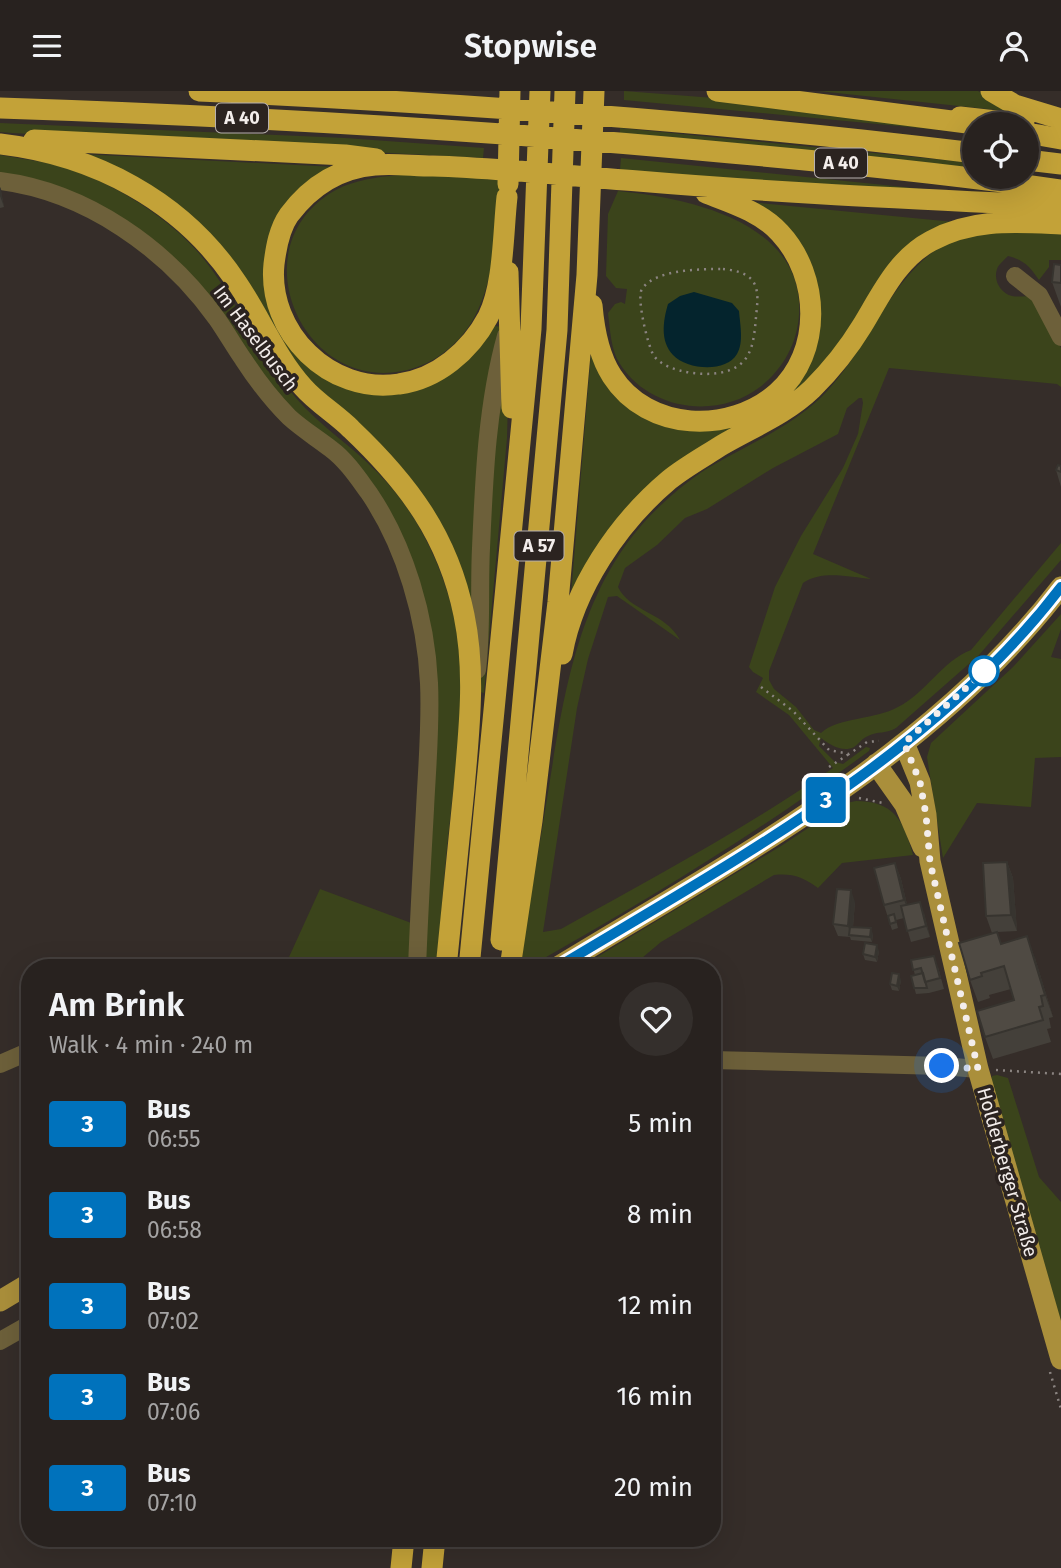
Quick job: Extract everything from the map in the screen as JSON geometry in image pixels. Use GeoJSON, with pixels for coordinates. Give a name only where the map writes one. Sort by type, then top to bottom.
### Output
{"type":"FeatureCollection","features":[{"type":"Feature","properties":{"kind":"highway","name":"A 40"},"geometry":{"type":"LineString","coordinates":[[200,91],[484,107],[962,152]]}},
{"type":"Feature","properties":{"kind":"highway"},"geometry":{"type":"LineString","coordinates":[[510,91],[507,197],[508,326],[513,398],[510,466],[512,536]]}},
{"type":"Feature","properties":{"kind":"highway","name":"A 57"},"geometry":{"type":"LineString","coordinates":[[470,959],[531,329],[540,91]]}},
{"type":"Feature","properties":{"kind":"highway","name":"A 57"},"geometry":{"type":"LineString","coordinates":[[500,959],[557,330],[565,91]]}},
{"type":"Feature","properties":{"kind":"highway"},"geometry":{"type":"LineString","coordinates":[[511,959],[532,821],[558,602],[587,275],[594,91]]}},
{"type":"Feature","properties":{"kind":"highway"},"geometry":{"type":"LineString","coordinates":[[718,91],[962,122]]}},
{"type":"Feature","properties":{"kind":"highway"},"geometry":{"type":"LineString","coordinates":[[991,91],[1015,105],[1061,119]]}},
{"type":"Feature","properties":{"kind":"highway","name":"A 40"},"geometry":{"type":"LineString","coordinates":[[0,108],[344,123],[621,142],[946,173],[1061,190]]}},
{"type":"Feature","properties":{"kind":"highway"},"geometry":{"type":"LineString","coordinates":[[928,117],[962,117]]}},
{"type":"Feature","properties":{"kind":"highway"},"geometry":{"type":"LineString","coordinates":[[1039,125],[1061,128]]}},
{"type":"Feature","properties":{"kind":"highway"},"geometry":{"type":"LineString","coordinates":[[1039,135],[1061,139]]}},
{"type":"Feature","properties":{"kind":"highway"},"geometry":{"type":"LineString","coordinates":[[0,141],[345,155],[448,167]]}},
{"type":"Feature","properties":{"kind":"highway"},"geometry":{"type":"LineString","coordinates":[[0,141],[67,158],[113,174],[143,190],[175,214],[203,240],[234,278],[284,361],[303,387],[386,462],[415,499],[440,540],[464,613],[470,649],[472,703],[447,959]]}},
{"type":"Feature","properties":{"kind":"highway"},"geometry":{"type":"LineString","coordinates":[[1039,161],[1061,164]]}},
{"type":"Feature","properties":{"kind":"highway"},"geometry":{"type":"LineString","coordinates":[[507,197],[497,284],[489,315],[460,355],[423,377],[398,384],[374,385],[350,380],[327,368],[290,336],[278,309],[273,275],[276,245],[287,217],[314,187],[341,172],[375,165],[482,169],[838,196],[1061,206]]}},
{"type":"Feature","properties":{"kind":"highway"},"geometry":{"type":"LineString","coordinates":[[587,275],[591,283],[593,325],[601,354],[612,376],[628,395],[651,410],[676,420],[703,422],[730,418],[756,407],[779,391],[802,356],[811,320],[808,283],[797,256],[780,233],[762,218],[716,197],[670,184]]}},
{"type":"Feature","properties":{"kind":"highway"},"geometry":{"type":"LineString","coordinates":[[838,196],[999,213],[1061,223]]}},
{"type":"Feature","properties":{"kind":"highway"},"geometry":{"type":"LineString","coordinates":[[532,821],[548,752],[564,642],[595,568],[634,515],[670,480],[725,443],[782,413],[811,390],[841,357],[895,273],[913,254],[931,241],[967,226],[997,221],[1061,223]]}},
{"type":"Feature","properties":{"kind":"highway"},"geometry":{"type":"LineString","coordinates":[[401,1568],[403,1547]]}},
{"type":"Feature","properties":{"kind":"highway"},"geometry":{"type":"LineString","coordinates":[[432,1568],[434,1547]]}},
{"type":"Feature","properties":{"kind":"main road"},"geometry":{"type":"LineString","coordinates":[[570,959],[733,860],[849,785],[890,753],[998,658],[1061,587]]}},
{"type":"Feature","properties":{"kind":"main road","name":"Holderberger Straße"},"geometry":{"type":"LineString","coordinates":[[890,753],[905,805],[930,862]]}},
{"type":"Feature","properties":{"kind":"main road","name":"Holderberger Straße"},"geometry":{"type":"LineString","coordinates":[[890,753],[920,782],[930,862],[978,1069],[1061,1359]]}},
{"type":"Feature","properties":{"kind":"main road"},"geometry":{"type":"LineString","coordinates":[[0,1301],[21,1288]]}},
{"type":"Feature","properties":{"kind":"street","name":"Im Haselbusch"},"geometry":{"type":"LineString","coordinates":[[0,181],[38,189],[71,201],[111,221],[150,247],[180,275],[209,310],[243,360],[288,416],[332,449],[350,468],[370,495],[393,537],[410,580],[424,635],[429,681],[429,733],[417,959]]}},
{"type":"Feature","properties":{"kind":"street"},"geometry":{"type":"LineString","coordinates":[[1015,276],[1040,295],[1061,337]]}},
{"type":"Feature","properties":{"kind":"street"},"geometry":{"type":"LineString","coordinates":[[472,703],[480,645],[481,548],[492,404],[495,375],[508,326]]}},
{"type":"Feature","properties":{"kind":"street"},"geometry":{"type":"LineString","coordinates":[[0,1064],[21,1055]]}},
{"type":"Feature","properties":{"kind":"street"},"geometry":{"type":"LineString","coordinates":[[721,1060],[978,1069]]}},
{"type":"Feature","properties":{"kind":"street"},"geometry":{"type":"LineString","coordinates":[[0,1341],[21,1329]]}},
{"type":"Feature","properties":{"kind":"path"},"geometry":{"type":"LineString","coordinates":[[723,269],[742,273],[751,279],[758,297],[749,353],[743,362],[734,368],[711,374],[687,373],[665,365],[655,357],[650,347],[640,292],[656,278],[682,271],[723,269]]}},
{"type":"Feature","properties":{"kind":"path"},"geometry":{"type":"LineString","coordinates":[[761,687],[793,712],[829,750],[849,754]]}},
{"type":"Feature","properties":{"kind":"path"},"geometry":{"type":"LineString","coordinates":[[829,767],[874,740],[879,741],[890,753]]}},
{"type":"Feature","properties":{"kind":"path"},"geometry":{"type":"LineString","coordinates":[[978,1069],[1061,1074]]}},
{"type":"Feature","properties":{"kind":"green space"},"geometry":{"type":"Polygon","coordinates":[[[624,91],[727,99],[951,131],[624,100],[624,91]]]}},
{"type":"Feature","properties":{"kind":"green space"},"geometry":{"type":"Polygon","coordinates":[[[818,91],[978,91],[1007,107],[1006,111],[818,91]]]}},
{"type":"Feature","properties":{"kind":"green space"},"geometry":{"type":"Polygon","coordinates":[[[0,123],[345,138],[484,148],[483,158],[12,133],[0,132],[0,123]]]}},
{"type":"Feature","properties":{"kind":"green space"},"geometry":{"type":"Polygon","coordinates":[[[620,128],[962,162],[962,167],[620,134],[620,128]]]}},
{"type":"Feature","properties":{"kind":"green space"},"geometry":{"type":"Polygon","coordinates":[[[80,154],[336,167],[305,188],[269,270],[303,358],[400,389],[495,326],[503,327],[508,399],[507,438],[484,693],[480,692],[444,536],[307,382],[240,274],[80,154]]]}},
{"type":"Feature","properties":{"kind":"green space"},"geometry":{"type":"Polygon","coordinates":[[[0,155],[54,165],[111,187],[168,223],[212,270],[273,367],[296,398],[392,488],[427,541],[450,600],[455,621],[462,691],[438,959],[421,959],[432,659],[380,503],[300,420],[162,248],[0,177],[0,155]]]}},
{"type":"Feature","properties":{"kind":"green space"},"geometry":{"type":"Polygon","coordinates":[[[621,158],[943,191],[989,198],[620,170],[621,158]]]}},
{"type":"Feature","properties":{"kind":"green space"},"geometry":{"type":"Polygon","coordinates":[[[412,174],[501,180],[491,267],[475,316],[464,333],[450,347],[417,367],[378,373],[344,364],[316,343],[297,315],[288,282],[289,248],[304,217],[334,191],[362,180],[412,174]]]}},
{"type":"Feature","properties":{"kind":"green space"},"geometry":{"type":"Polygon","coordinates":[[[618,191],[677,200],[708,209],[737,221],[763,237],[783,257],[796,283],[798,326],[792,346],[782,364],[760,387],[724,404],[685,405],[648,392],[633,380],[620,364],[613,346],[608,313],[615,304],[625,304],[627,289],[616,288],[606,276],[608,214],[618,191]]]}},
{"type":"Feature","properties":{"kind":"green space"},"geometry":{"type":"Polygon","coordinates":[[[750,202],[954,222],[812,380],[692,457],[570,607],[591,353],[674,425],[769,404],[818,306],[750,202]]]}},
{"type":"Feature","properties":{"kind":"green space"},"geometry":{"type":"Polygon","coordinates":[[[988,231],[1061,233],[1061,260],[1049,260],[1049,267],[1039,280],[1026,265],[1008,256],[997,269],[996,278],[1004,292],[1035,298],[1061,348],[1061,387],[1057,384],[889,368],[813,554],[871,579],[827,575],[803,583],[769,671],[769,680],[774,689],[796,707],[814,730],[821,733],[837,724],[889,711],[908,701],[951,662],[971,650],[1061,543],[1061,560],[979,655],[896,728],[866,737],[850,749],[837,747],[821,738],[819,746],[835,762],[843,764],[866,747],[870,748],[869,751],[788,808],[662,889],[543,959],[522,959],[567,688],[591,609],[609,572],[631,538],[660,506],[693,478],[790,422],[817,401],[844,371],[909,275],[943,245],[988,231]],[[859,398],[847,408],[838,434],[773,468],[707,509],[685,518],[657,545],[625,568],[618,587],[623,595],[666,623],[680,640],[617,596],[608,597],[588,659],[577,708],[543,932],[561,929],[665,871],[733,832],[833,768],[789,715],[756,692],[763,678],[749,667],[775,587],[801,536],[843,468],[858,434],[862,398],[859,398]]]}},
{"type":"Feature","properties":{"kind":"green space"},"geometry":{"type":"Polygon","coordinates":[[[1061,614],[1061,629],[1051,657],[1061,659],[1061,757],[1035,758],[1031,807],[977,803],[943,858],[927,757],[931,743],[1013,667],[1061,614]]]}},
{"type":"Feature","properties":{"kind":"green space"},"geometry":{"type":"Polygon","coordinates":[[[869,802],[888,809],[906,832],[913,855],[842,863],[818,888],[797,877],[774,875],[661,942],[641,959],[594,959],[781,846],[846,803],[869,802]]]}},
{"type":"Feature","properties":{"kind":"green space"},"geometry":{"type":"Polygon","coordinates":[[[320,889],[414,924],[412,959],[288,959],[320,889]]]}},
{"type":"Feature","properties":{"kind":"green space"},"geometry":{"type":"Polygon","coordinates":[[[992,1076],[1008,1078],[1039,1177],[1061,1202],[1061,1331],[991,1084],[992,1076]]]}},
{"type":"Feature","properties":{"kind":"water"},"geometry":{"type":"Polygon","coordinates":[[[694,292],[732,303],[739,311],[739,350],[732,360],[716,367],[687,364],[673,355],[666,344],[664,324],[668,304],[680,296],[694,292]]]}},
{"type":"Feature","properties":{"kind":"building"},"geometry":{"type":"Polygon","coordinates":[[[1054,264],[1061,265],[1061,283],[1052,282],[1054,264]]]}},
{"type":"Feature","properties":{"kind":"building"},"geometry":{"type":"Polygon","coordinates":[[[1007,862],[1011,915],[986,916],[983,863],[1007,862]]]}},
{"type":"Feature","properties":{"kind":"building"},"geometry":{"type":"Polygon","coordinates":[[[895,863],[904,900],[884,905],[874,868],[895,863]]]}},
{"type":"Feature","properties":{"kind":"building"},"geometry":{"type":"Polygon","coordinates":[[[837,889],[851,890],[848,926],[833,924],[837,889]]]}},
{"type":"Feature","properties":{"kind":"building"},"geometry":{"type":"Polygon","coordinates":[[[920,902],[926,926],[907,931],[901,906],[920,902]]]}},
{"type":"Feature","properties":{"kind":"building"},"geometry":{"type":"Polygon","coordinates":[[[894,914],[896,922],[890,924],[888,916],[894,914]]]}},
{"type":"Feature","properties":{"kind":"building"},"geometry":{"type":"Polygon","coordinates":[[[850,927],[871,928],[870,937],[849,935],[850,927]]]}},
{"type":"Feature","properties":{"kind":"building"},"geometry":{"type":"Polygon","coordinates":[[[997,932],[1001,944],[1027,936],[1045,995],[1041,996],[1043,1006],[1039,1007],[1043,1020],[985,1037],[977,1011],[1014,1000],[1004,966],[981,973],[982,976],[970,980],[959,943],[997,932]]]}},
{"type":"Feature","properties":{"kind":"building"},"geometry":{"type":"Polygon","coordinates":[[[865,943],[877,945],[875,957],[863,954],[865,943]]]}},
{"type":"Feature","properties":{"kind":"building"},"geometry":{"type":"Polygon","coordinates":[[[934,956],[940,978],[925,982],[921,968],[913,970],[911,960],[934,956]]]}},
{"type":"Feature","properties":{"kind":"building"},"geometry":{"type":"Polygon","coordinates":[[[892,973],[899,974],[897,986],[890,984],[892,973]]]}},
{"type":"Feature","properties":{"kind":"building"},"geometry":{"type":"Polygon","coordinates":[[[923,973],[927,988],[914,988],[911,976],[923,973]]]}},
{"type":"Feature","properties":{"kind":"bus line","name":"3"},"geometry":{"type":"LineString","coordinates":[[571,959],[733,860],[861,776],[904,743],[986,670],[1061,587]]}},
{"type":"Feature","properties":{"kind":"route"},"geometry":{"type":"LineString","coordinates":[[942,1066],[978,1069],[930,862],[920,782],[904,743],[986,670],[984,671]]}}]}
